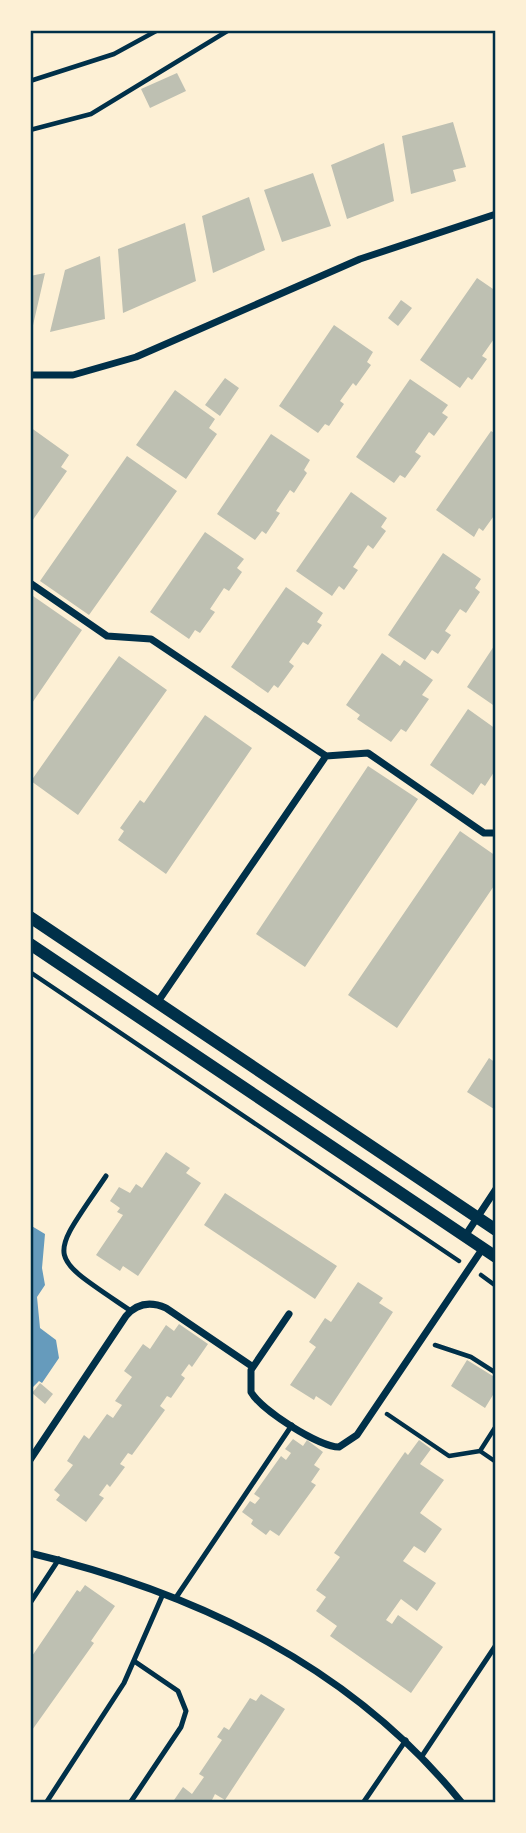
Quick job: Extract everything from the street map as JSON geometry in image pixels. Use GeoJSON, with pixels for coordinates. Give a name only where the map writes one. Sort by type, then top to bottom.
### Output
{"type":"FeatureCollection","features":[{"type":"Feature","properties":{"kind":"street"},"geometry":{"type":"LineString","coordinates":[[30,375],[73,374],[136,357],[360,260],[496,214]]}},
{"type":"Feature","properties":{"kind":"street"},"geometry":{"type":"LineString","coordinates":[[30,583],[107,636],[151,639],[326,756],[368,753],[485,833],[496,833]]}},
{"type":"Feature","properties":{"kind":"street"},"geometry":{"type":"LineString","coordinates":[[158,1003],[326,756]]}},
{"type":"Feature","properties":{"kind":"street"},"geometry":{"type":"LineString","coordinates":[[30,917],[496,1230]]}},
{"type":"Feature","properties":{"kind":"street"},"geometry":{"type":"LineString","coordinates":[[30,944],[496,1257]]}},
{"type":"Feature","properties":{"kind":"street"},"geometry":{"type":"LineString","coordinates":[[465,1236],[496,1189]]}},
{"type":"Feature","properties":{"kind":"street"},"geometry":{"type":"LineString","coordinates":[[289,1314],[253,1367],[249,1381],[254,1397],[318,1443],[339,1447],[357,1435],[483,1248]]}},
{"type":"Feature","properties":{"kind":"street"},"geometry":{"type":"LineString","coordinates":[[30,1460],[131,1311],[144,1304],[161,1306],[253,1367]]}},
{"type":"Feature","properties":{"kind":"street"},"geometry":{"type":"LineString","coordinates":[[30,1553],[59,1559],[175,1598],[236,1626],[312,1667],[356,1698],[406,1740],[462,1803]]}},
{"type":"Feature","properties":{"kind":"lane"},"geometry":{"type":"LineString","coordinates":[[106,1176],[64,1238],[63,1255],[75,1273],[131,1311]]}},
{"type":"Feature","properties":{"kind":"lane"},"geometry":{"type":"LineString","coordinates":[[175,1598],[292,1425]]}},
{"type":"Feature","properties":{"kind":"lane"},"geometry":{"type":"LineString","coordinates":[[30,1603],[59,1559]]}},
{"type":"Feature","properties":{"kind":"lane"},"geometry":{"type":"LineString","coordinates":[[46,1803],[110,1708],[135,1661],[163,1594]]}},
{"type":"Feature","properties":{"kind":"lane"},"geometry":{"type":"LineString","coordinates":[[422,1756],[496,1645]]}},
{"type":"Feature","properties":{"kind":"lane"},"geometry":{"type":"LineString","coordinates":[[130,1803],[181,1727],[186,1711],[178,1691],[135,1661]]}},
{"type":"Feature","properties":{"kind":"lane"},"geometry":{"type":"LineString","coordinates":[[363,1803],[406,1740]]}},
{"type":"Feature","properties":{"kind":"path"},"geometry":{"type":"LineString","coordinates":[[30,32],[36,30]]}},
{"type":"Feature","properties":{"kind":"path"},"geometry":{"type":"LineString","coordinates":[[30,81],[114,54],[158,30]]}},
{"type":"Feature","properties":{"kind":"path"},"geometry":{"type":"LineString","coordinates":[[30,130],[91,114],[229,30]]}},
{"type":"Feature","properties":{"kind":"path"},"geometry":{"type":"LineString","coordinates":[[30,972],[496,1286]]}},
{"type":"Feature","properties":{"kind":"path"},"geometry":{"type":"LineString","coordinates":[[420,1341],[471,1357],[496,1373]]}},
{"type":"Feature","properties":{"kind":"path"},"geometry":{"type":"LineString","coordinates":[[376,1407],[449,1456],[480,1451],[496,1462]]}},
{"type":"Feature","properties":{"kind":"path"},"geometry":{"type":"LineString","coordinates":[[480,1451],[496,1426]]}},
{"type":"Feature","properties":{"kind":"water"},"geometry":{"type":"Polygon","coordinates":[[[30,1225],[45,1234],[42,1268],[45,1285],[37,1297],[40,1328],[56,1340],[59,1358],[42,1383],[39,1381],[30,1390],[30,1225]]]}},
{"type":"Feature","properties":{"kind":"building"},"geometry":{"type":"Polygon","coordinates":[[[177,73],[186,91],[150,108],[141,89],[177,73]]]}},
{"type":"Feature","properties":{"kind":"building"},"geometry":{"type":"Polygon","coordinates":[[[453,122],[466,167],[453,170],[456,181],[411,194],[402,136],[453,122]]]}},
{"type":"Feature","properties":{"kind":"building"},"geometry":{"type":"Polygon","coordinates":[[[384,143],[394,201],[347,219],[331,165],[384,143]]]}},
{"type":"Feature","properties":{"kind":"building"},"geometry":{"type":"Polygon","coordinates":[[[313,173],[331,226],[282,242],[264,190],[313,173]]]}},
{"type":"Feature","properties":{"kind":"building"},"geometry":{"type":"Polygon","coordinates":[[[249,197],[265,250],[213,273],[202,216],[249,197]]]}},
{"type":"Feature","properties":{"kind":"building"},"geometry":{"type":"Polygon","coordinates":[[[185,223],[196,281],[123,313],[118,249],[185,223]]]}},
{"type":"Feature","properties":{"kind":"building"},"geometry":{"type":"Polygon","coordinates":[[[100,256],[105,319],[50,332],[65,270],[100,256]]]}},
{"type":"Feature","properties":{"kind":"building"},"geometry":{"type":"Polygon","coordinates":[[[45,273],[31,334],[30,334],[30,276],[45,273]]]}},
{"type":"Feature","properties":{"kind":"building"},"geometry":{"type":"Polygon","coordinates":[[[477,278],[496,291],[496,336],[482,356],[487,359],[472,380],[468,377],[460,388],[420,360],[477,278]]]}},
{"type":"Feature","properties":{"kind":"building"},"geometry":{"type":"Polygon","coordinates":[[[401,300],[412,308],[398,326],[388,318],[401,300]]]}},
{"type":"Feature","properties":{"kind":"building"},"geometry":{"type":"Polygon","coordinates":[[[334,325],[373,352],[367,362],[371,365],[356,386],[353,383],[340,401],[344,404],[329,426],[325,424],[318,433],[279,406],[334,325]]]}},
{"type":"Feature","properties":{"kind":"building"},"geometry":{"type":"Polygon","coordinates":[[[225,378],[239,388],[220,416],[205,405],[225,378]]]}},
{"type":"Feature","properties":{"kind":"building"},"geometry":{"type":"Polygon","coordinates":[[[410,379],[448,405],[442,413],[448,417],[434,436],[429,432],[415,452],[421,456],[405,478],[400,475],[394,483],[356,457],[410,379]]]}},
{"type":"Feature","properties":{"kind":"building"},"geometry":{"type":"Polygon","coordinates":[[[175,390],[215,419],[209,428],[217,434],[186,479],[136,445],[175,390]]]}},
{"type":"Feature","properties":{"kind":"building"},"geometry":{"type":"Polygon","coordinates":[[[30,427],[69,455],[61,467],[67,471],[30,524],[30,427]]]}},
{"type":"Feature","properties":{"kind":"building"},"geometry":{"type":"Polygon","coordinates":[[[491,431],[496,434],[496,513],[483,531],[479,528],[474,537],[436,510],[491,431]]]}},
{"type":"Feature","properties":{"kind":"building"},"geometry":{"type":"Polygon","coordinates":[[[271,434],[310,460],[304,470],[307,473],[294,493],[290,490],[276,511],[280,513],[266,534],[262,531],[255,540],[217,514],[271,434]]]}},
{"type":"Feature","properties":{"kind":"building"},"geometry":{"type":"Polygon","coordinates":[[[127,456],[177,491],[89,615],[40,581],[127,456]]]}},
{"type":"Feature","properties":{"kind":"building"},"geometry":{"type":"Polygon","coordinates":[[[351,492],[387,518],[381,527],[386,531],[373,549],[368,545],[353,567],[358,570],[344,590],[339,586],[332,596],[296,571],[351,492]]]}},
{"type":"Feature","properties":{"kind":"building"},"geometry":{"type":"Polygon","coordinates":[[[205,532],[244,559],[237,568],[242,572],[229,591],[224,588],[210,609],[215,612],[200,633],[195,630],[189,639],[150,612],[205,532]]]}},
{"type":"Feature","properties":{"kind":"building"},"geometry":{"type":"Polygon","coordinates":[[[443,553],[481,579],[475,588],[480,592],[466,613],[460,609],[445,631],[451,635],[438,654],[432,650],[425,660],[388,635],[443,553]]]}},
{"type":"Feature","properties":{"kind":"building"},"geometry":{"type":"Polygon","coordinates":[[[286,587],[323,613],[317,622],[322,625],[308,645],[303,642],[289,662],[294,666],[278,688],[274,685],[268,693],[231,667],[286,587]]]}},
{"type":"Feature","properties":{"kind":"building"},"geometry":{"type":"Polygon","coordinates":[[[33,596],[82,630],[30,706],[30,601],[33,596]]]}},
{"type":"Feature","properties":{"kind":"building"},"geometry":{"type":"Polygon","coordinates":[[[496,643],[496,707],[467,687],[496,643]]]}},
{"type":"Feature","properties":{"kind":"building"},"geometry":{"type":"Polygon","coordinates":[[[382,653],[400,666],[404,660],[433,680],[422,695],[429,699],[406,732],[401,729],[391,742],[357,719],[360,715],[346,705],[382,653]]]}},
{"type":"Feature","properties":{"kind":"building"},"geometry":{"type":"Polygon","coordinates":[[[119,656],[167,690],[78,815],[31,781],[119,656]]]}},
{"type":"Feature","properties":{"kind":"building"},"geometry":{"type":"Polygon","coordinates":[[[468,709],[496,729],[496,769],[485,786],[481,783],[473,795],[430,765],[468,709]]]}},
{"type":"Feature","properties":{"kind":"building"},"geometry":{"type":"Polygon","coordinates":[[[205,715],[252,748],[166,874],[118,840],[124,831],[120,828],[140,800],[144,803],[205,715]]]}},
{"type":"Feature","properties":{"kind":"building"},"geometry":{"type":"Polygon","coordinates":[[[368,766],[418,799],[305,967],[256,934],[368,766]]]}},
{"type":"Feature","properties":{"kind":"building"},"geometry":{"type":"Polygon","coordinates":[[[460,831],[496,856],[496,883],[397,1028],[348,995],[460,831]]]}},
{"type":"Feature","properties":{"kind":"building"},"geometry":{"type":"Polygon","coordinates":[[[489,1058],[496,1063],[494,1109],[467,1092],[489,1058]]]}},
{"type":"Feature","properties":{"kind":"building"},"geometry":{"type":"Polygon","coordinates":[[[166,1152],[190,1168],[186,1173],[201,1183],[138,1276],[123,1266],[120,1271],[96,1255],[123,1215],[117,1212],[120,1208],[110,1201],[119,1187],[130,1193],[136,1184],[142,1188],[166,1152]]]}},
{"type":"Feature","properties":{"kind":"building"},"geometry":{"type":"Polygon","coordinates":[[[225,1193],[337,1266],[315,1299],[204,1225],[225,1193]]]}},
{"type":"Feature","properties":{"kind":"building"},"geometry":{"type":"Polygon","coordinates":[[[358,1282],[383,1298],[379,1303],[393,1312],[331,1406],[316,1396],[314,1400],[290,1385],[316,1347],[309,1342],[325,1318],[331,1322],[358,1282]]]}},
{"type":"Feature","properties":{"kind":"building"},"geometry":{"type":"Polygon","coordinates":[[[179,1324],[208,1344],[192,1367],[189,1364],[181,1375],[185,1378],[171,1398],[167,1396],[160,1406],[165,1410],[132,1455],[128,1453],[120,1464],[125,1467],[110,1487],[107,1484],[99,1495],[104,1498],[86,1522],[56,1500],[60,1495],[54,1490],[73,1465],[67,1461],[84,1435],[89,1439],[107,1414],[113,1418],[122,1405],[115,1401],[132,1377],[124,1371],[143,1344],[150,1349],[166,1325],[174,1331],[179,1324]]]}},
{"type":"Feature","properties":{"kind":"building"},"geometry":{"type":"Polygon","coordinates":[[[467,1360],[496,1378],[496,1390],[485,1408],[451,1386],[467,1360]]]}},
{"type":"Feature","properties":{"kind":"building"},"geometry":{"type":"Polygon","coordinates":[[[40,1383],[53,1394],[45,1404],[32,1393],[40,1383]]]}},
{"type":"Feature","properties":{"kind":"building"},"geometry":{"type":"Polygon","coordinates":[[[293,1439],[303,1446],[307,1440],[323,1452],[314,1465],[320,1469],[311,1482],[316,1485],[279,1536],[270,1530],[266,1535],[251,1524],[253,1520],[242,1512],[250,1501],[255,1504],[260,1498],[254,1494],[281,1456],[286,1460],[291,1453],[285,1449],[293,1439]]]}},
{"type":"Feature","properties":{"kind":"building"},"geometry":{"type":"Polygon","coordinates":[[[419,1440],[431,1449],[420,1464],[444,1480],[420,1513],[442,1529],[425,1553],[414,1546],[403,1561],[436,1583],[417,1611],[401,1599],[386,1620],[392,1624],[398,1615],[443,1647],[411,1693],[330,1636],[337,1626],[316,1611],[326,1597],[316,1590],[340,1557],[334,1553],[405,1452],[408,1455],[419,1440]]]}},
{"type":"Feature","properties":{"kind":"building"},"geometry":{"type":"Polygon","coordinates":[[[85,1585],[115,1606],[91,1641],[94,1643],[30,1733],[30,1659],[77,1590],[80,1592],[85,1585]]]}},
{"type":"Feature","properties":{"kind":"building"},"geometry":{"type":"Polygon","coordinates":[[[261,1694],[285,1709],[225,1800],[215,1794],[212,1800],[217,1803],[172,1803],[183,1787],[192,1794],[204,1777],[199,1774],[222,1740],[217,1737],[224,1727],[229,1730],[250,1698],[256,1701],[261,1694]]]}}]}
